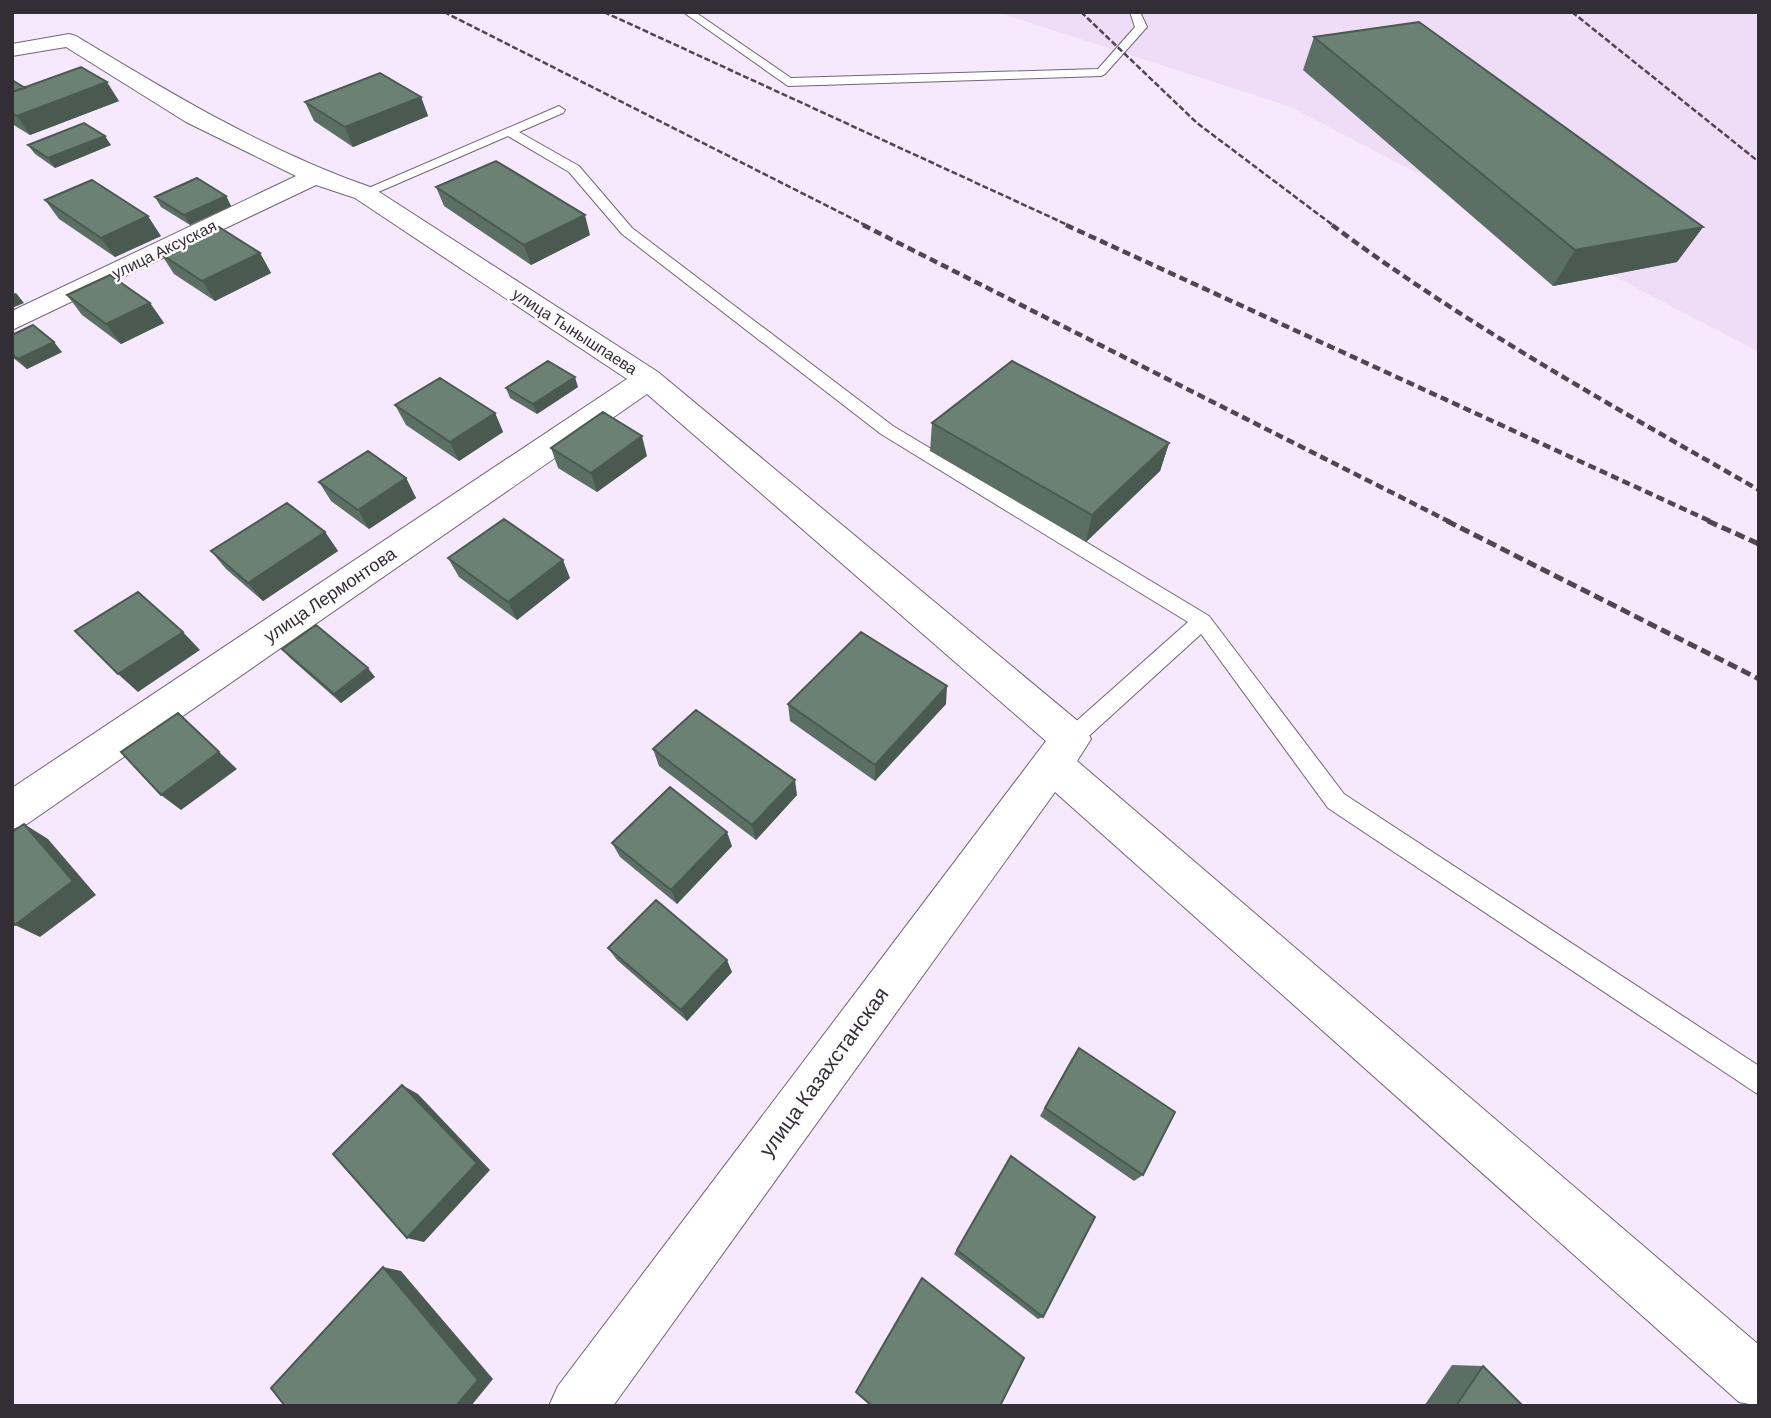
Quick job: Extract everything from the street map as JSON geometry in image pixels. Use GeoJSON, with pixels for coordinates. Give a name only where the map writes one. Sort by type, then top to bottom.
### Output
{"type":"FeatureCollection","features":[{"type":"Feature","properties":{"kind":"street","name":"улица Тынышпаева"},"geometry":{"type":"LineString","coordinates":[[12,50],[69,40],[194,117],[315,176],[364,193],[648,379],[1759,1382]]}},
{"type":"Feature","properties":{"kind":"street","name":"улица Аксуская"},"geometry":{"type":"LineString","coordinates":[[12,322],[315,176]]}},
{"type":"Feature","properties":{"kind":"street","name":"улица Лермонтова"},"geometry":{"type":"LineString","coordinates":[[12,811],[648,379]]}},
{"type":"Feature","properties":{"kind":"street","name":"улица Казахстанская"},"geometry":{"type":"LineString","coordinates":[[578,1406],[1061,752]]}},
{"type":"Feature","properties":{"kind":"lane"},"geometry":{"type":"LineString","coordinates":[[688,12],[788,82],[1101,72],[1141,27],[1135,12]]}},
{"type":"Feature","properties":{"kind":"lane"},"geometry":{"type":"LineString","coordinates":[[364,193],[559,110]]}},
{"type":"Feature","properties":{"kind":"lane"},"geometry":{"type":"LineString","coordinates":[[510,132],[574,169],[627,231],[887,430],[1202,621],[1336,801],[1759,1082]]}},
{"type":"Feature","properties":{"kind":"lane"},"geometry":{"type":"LineString","coordinates":[[1061,752],[1202,621]]}},
{"type":"Feature","properties":{"kind":"shaded area"},"geometry":{"type":"Polygon","coordinates":[[[997,12],[1759,12],[1759,352],[1291,107],[997,12]]]}},
{"type":"Feature","properties":{"kind":"building"},"geometry":{"type":"Polygon","coordinates":[[[1419,22],[1703,227],[1575,250],[1314,37],[1419,22]]]}},
{"type":"Feature","properties":{"kind":"building"},"geometry":{"type":"Polygon","coordinates":[[[81,67],[107,82],[17,116],[12,113],[12,92],[81,67]]]}},
{"type":"Feature","properties":{"kind":"building"},"geometry":{"type":"Polygon","coordinates":[[[380,73],[421,97],[345,127],[305,102],[380,73]]]}},
{"type":"Feature","properties":{"kind":"building"},"geometry":{"type":"Polygon","coordinates":[[[12,80],[25,88],[12,92],[12,80]]]}},
{"type":"Feature","properties":{"kind":"building"},"geometry":{"type":"Polygon","coordinates":[[[84,123],[105,136],[48,158],[28,145],[84,123]]]}},
{"type":"Feature","properties":{"kind":"building"},"geometry":{"type":"Polygon","coordinates":[[[496,161],[585,215],[524,245],[436,187],[496,161]]]}},
{"type":"Feature","properties":{"kind":"building"},"geometry":{"type":"Polygon","coordinates":[[[197,178],[226,196],[184,215],[155,197],[197,178]]]}},
{"type":"Feature","properties":{"kind":"building"},"geometry":{"type":"Polygon","coordinates":[[[92,180],[148,216],[101,238],[45,200],[92,180]]]}},
{"type":"Feature","properties":{"kind":"building"},"geometry":{"type":"Polygon","coordinates":[[[219,227],[260,253],[202,281],[161,254],[219,227]]]}},
{"type":"Feature","properties":{"kind":"building"},"geometry":{"type":"Polygon","coordinates":[[[110,275],[150,303],[106,324],[67,295],[110,275]]]}},
{"type":"Feature","properties":{"kind":"building"},"geometry":{"type":"Polygon","coordinates":[[[33,325],[54,342],[18,359],[12,354],[12,335],[33,325]]]}},
{"type":"Feature","properties":{"kind":"building"},"geometry":{"type":"Polygon","coordinates":[[[548,361],[575,377],[533,404],[506,388],[548,361]]]}},
{"type":"Feature","properties":{"kind":"building"},"geometry":{"type":"Polygon","coordinates":[[[1012,361],[1169,443],[1092,515],[932,423],[1012,361]]]}},
{"type":"Feature","properties":{"kind":"building"},"geometry":{"type":"Polygon","coordinates":[[[440,378],[495,413],[450,442],[395,405],[440,378]]]}},
{"type":"Feature","properties":{"kind":"building"},"geometry":{"type":"Polygon","coordinates":[[[603,412],[642,436],[591,473],[551,448],[603,412]]]}},
{"type":"Feature","properties":{"kind":"building"},"geometry":{"type":"Polygon","coordinates":[[[368,451],[406,478],[358,510],[319,482],[368,451]]]}},
{"type":"Feature","properties":{"kind":"building"},"geometry":{"type":"Polygon","coordinates":[[[287,503],[325,532],[248,583],[211,551],[287,503]]]}},
{"type":"Feature","properties":{"kind":"building"},"geometry":{"type":"Polygon","coordinates":[[[504,519],[563,560],[508,602],[448,558],[504,519]]]}},
{"type":"Feature","properties":{"kind":"building"},"geometry":{"type":"Polygon","coordinates":[[[138,592],[183,632],[118,674],[75,631],[138,592]]]}},
{"type":"Feature","properties":{"kind":"building"},"geometry":{"type":"Polygon","coordinates":[[[316,625],[368,668],[334,694],[282,649],[316,625]]]}},
{"type":"Feature","properties":{"kind":"building"},"geometry":{"type":"Polygon","coordinates":[[[861,632],[947,686],[875,765],[788,704],[861,632]]]}},
{"type":"Feature","properties":{"kind":"building"},"geometry":{"type":"Polygon","coordinates":[[[696,710],[795,780],[752,825],[653,749],[696,710]]]}},
{"type":"Feature","properties":{"kind":"building"},"geometry":{"type":"Polygon","coordinates":[[[178,713],[219,752],[161,795],[121,752],[178,713]]]}},
{"type":"Feature","properties":{"kind":"building"},"geometry":{"type":"Polygon","coordinates":[[[670,787],[727,832],[671,890],[612,843],[670,787]]]}},
{"type":"Feature","properties":{"kind":"building"},"geometry":{"type":"Polygon","coordinates":[[[24,824],[73,881],[15,925],[12,922],[12,832],[24,824]]]}},
{"type":"Feature","properties":{"kind":"building"},"geometry":{"type":"Polygon","coordinates":[[[656,900],[727,960],[681,1010],[608,948],[656,900]]]}},
{"type":"Feature","properties":{"kind":"building"},"geometry":{"type":"Polygon","coordinates":[[[1079,1048],[1175,1112],[1143,1175],[1045,1108],[1079,1048]]]}},
{"type":"Feature","properties":{"kind":"building"},"geometry":{"type":"Polygon","coordinates":[[[402,1085],[477,1163],[407,1238],[333,1154],[402,1085]]]}},
{"type":"Feature","properties":{"kind":"building"},"geometry":{"type":"Polygon","coordinates":[[[1011,1156],[1095,1217],[1043,1317],[957,1250],[1011,1156]]]}},
{"type":"Feature","properties":{"kind":"building"},"geometry":{"type":"Polygon","coordinates":[[[383,1267],[478,1380],[456,1406],[285,1406],[271,1388],[383,1267]]]}},
{"type":"Feature","properties":{"kind":"building"},"geometry":{"type":"Polygon","coordinates":[[[922,1278],[1024,1358],[1000,1406],[872,1406],[856,1392],[922,1278]]]}},
{"type":"Feature","properties":{"kind":"building"},"geometry":{"type":"Polygon","coordinates":[[[1483,1366],[1523,1406],[1456,1406],[1483,1366]]]}},
{"type":"Feature","properties":{"kind":"railway"},"geometry":{"type":"LineString","coordinates":[[444,12],[867,226]]}},
{"type":"Feature","properties":{"kind":"railway"},"geometry":{"type":"LineString","coordinates":[[604,12],[1070,226]]}},
{"type":"Feature","properties":{"kind":"railway"},"geometry":{"type":"LineString","coordinates":[[1081,12],[1197,123],[1334,226]]}},
{"type":"Feature","properties":{"kind":"railway"},"geometry":{"type":"LineString","coordinates":[[1572,12],[1759,162]]}},
{"type":"Feature","properties":{"kind":"railway"},"geometry":{"type":"LineString","coordinates":[[863,225],[1450,522]]}},
{"type":"Feature","properties":{"kind":"railway"},"geometry":{"type":"LineString","coordinates":[[1066,225],[1712,522]]}},
{"type":"Feature","properties":{"kind":"railway"},"geometry":{"type":"LineString","coordinates":[[1332,225],[1488,331],[1759,490]]}},
{"type":"Feature","properties":{"kind":"railway"},"geometry":{"type":"LineString","coordinates":[[1447,521],[1759,679]]}},
{"type":"Feature","properties":{"kind":"railway"},"geometry":{"type":"LineString","coordinates":[[1708,521],[1759,544]]}}]}
